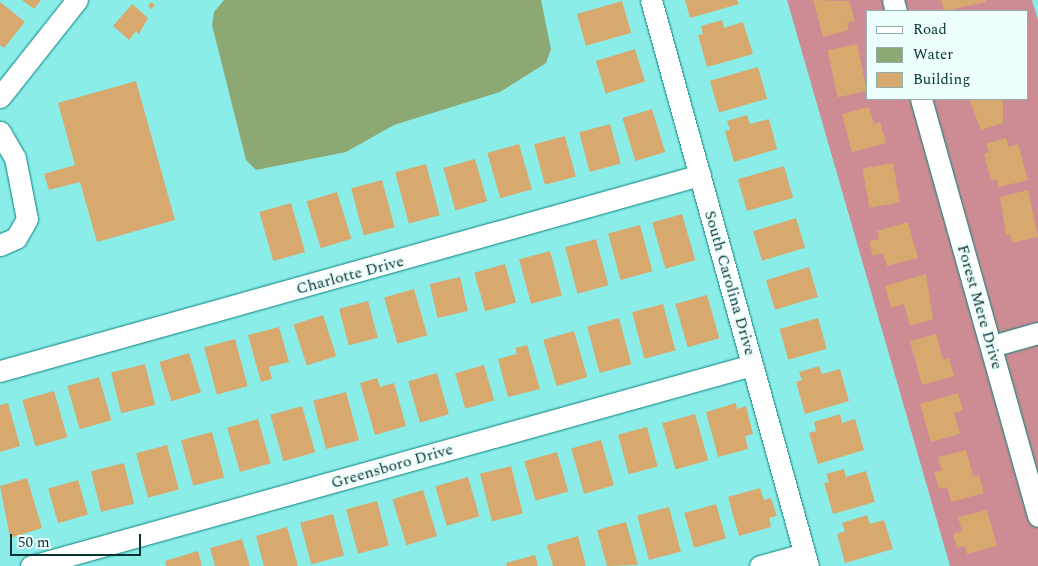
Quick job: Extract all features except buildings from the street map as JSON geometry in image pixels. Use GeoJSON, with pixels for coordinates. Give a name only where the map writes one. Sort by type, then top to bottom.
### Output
{"type":"FeatureCollection","features":[{"type":"Feature","properties":{"kind":"street"},"geometry":{"type":"LineString","coordinates":[[0,97],[77,0]]}},
{"type":"Feature","properties":{"kind":"street","name":"South Carolina Drive"},"geometry":{"type":"LineString","coordinates":[[651,0],[806,560]]}},
{"type":"Feature","properties":{"kind":"street","name":"Forest Mere Drive"},"geometry":{"type":"LineString","coordinates":[[921,100],[992,346],[1038,516]]}},
{"type":"Feature","properties":{"kind":"street"},"geometry":{"type":"LineString","coordinates":[[0,132],[15,158],[27,219],[16,238],[0,245]]}},
{"type":"Feature","properties":{"kind":"street","name":"Charlotte Drive"},"geometry":{"type":"LineString","coordinates":[[0,371],[700,176]]}},
{"type":"Feature","properties":{"kind":"street"},"geometry":{"type":"LineString","coordinates":[[992,346],[1038,333]]}},
{"type":"Feature","properties":{"kind":"street","name":"Greensboro Drive"},"geometry":{"type":"LineString","coordinates":[[31,566],[752,365]]}},
{"type":"Feature","properties":{"kind":"street"},"geometry":{"type":"LineString","coordinates":[[760,566],[806,560]]}},
{"type":"Feature","properties":{"kind":"shaded area"},"geometry":{"type":"Polygon","coordinates":[[[787,0],[1032,0],[1038,20],[1038,566],[950,566],[787,0]]]}},
{"type":"Feature","properties":{"kind":"water"},"geometry":{"type":"Polygon","coordinates":[[[224,0],[541,0],[551,49],[546,63],[500,92],[394,125],[346,152],[256,170],[246,160],[212,25],[214,12],[224,0]]]}}]}
